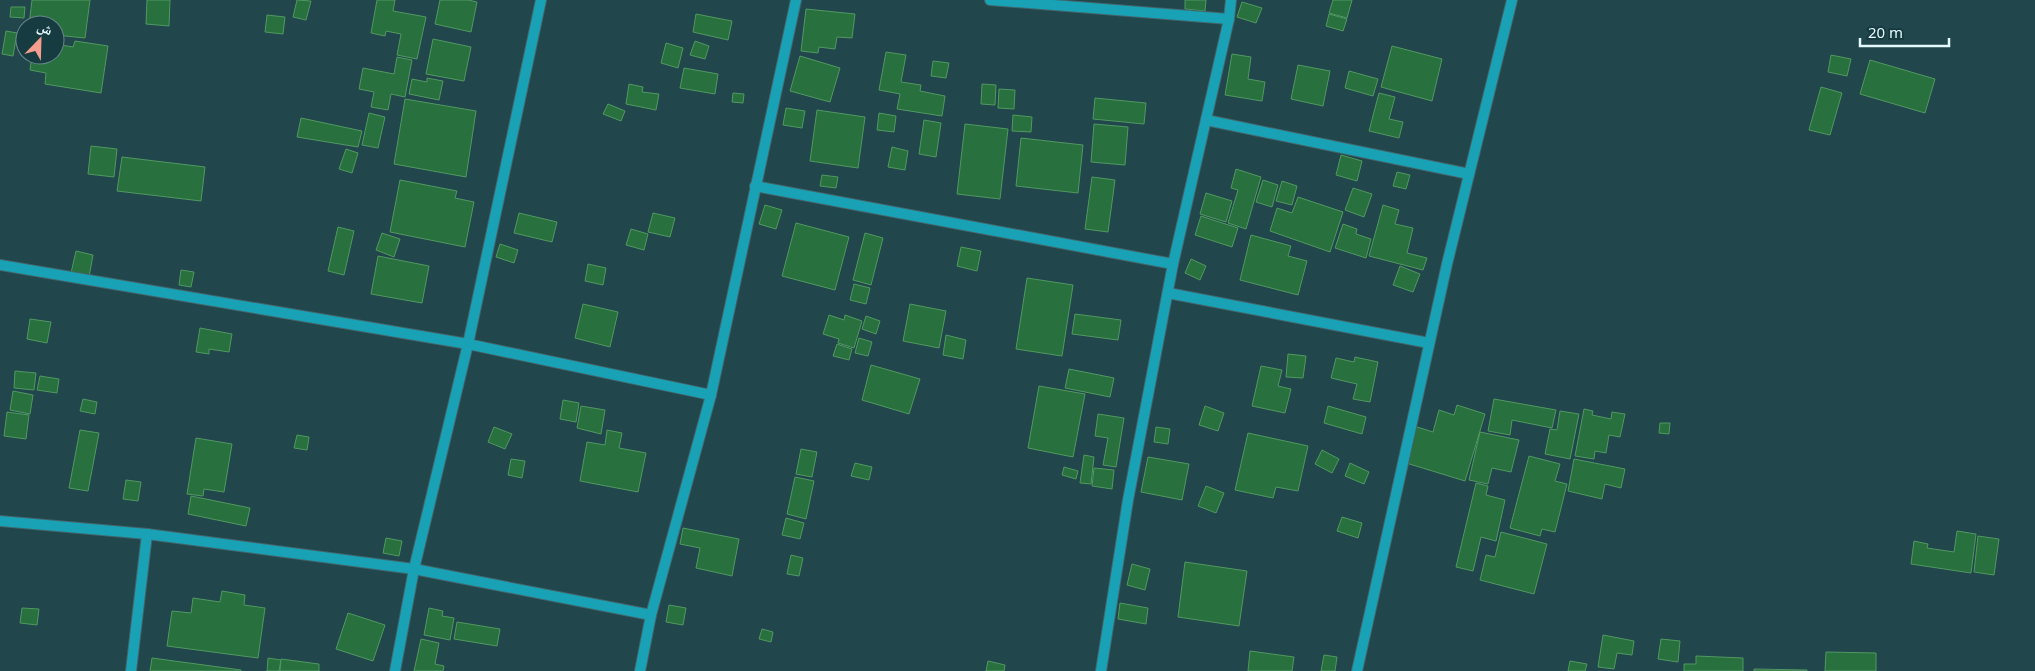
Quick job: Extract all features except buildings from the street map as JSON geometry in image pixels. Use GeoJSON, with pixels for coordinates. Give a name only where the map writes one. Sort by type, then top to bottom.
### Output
{"type":"FeatureCollection","features":[{"type":"Feature","properties":{"kind":"street"},"geometry":{"type":"LineString","coordinates":[[395,671],[414,570],[468,344],[541,0]]}},
{"type":"Feature","properties":{"kind":"street"},"geometry":{"type":"LineString","coordinates":[[640,671],[651,615],[711,395],[796,0]]}},
{"type":"Feature","properties":{"kind":"street"},"geometry":{"type":"LineString","coordinates":[[990,0],[1229,19]]}},
{"type":"Feature","properties":{"kind":"street"},"geometry":{"type":"LineString","coordinates":[[1101,671],[1128,500],[1173,264],[1229,19],[1231,0]]}},
{"type":"Feature","properties":{"kind":"street"},"geometry":{"type":"LineString","coordinates":[[1357,671],[1429,342],[1512,0]]}},
{"type":"Feature","properties":{"kind":"street"},"geometry":{"type":"LineString","coordinates":[[1206,120],[1469,174]]}},
{"type":"Feature","properties":{"kind":"street"},"geometry":{"type":"LineString","coordinates":[[755,186],[1173,264]]}},
{"type":"Feature","properties":{"kind":"street"},"geometry":{"type":"LineString","coordinates":[[0,265],[468,344],[711,395]]}},
{"type":"Feature","properties":{"kind":"street"},"geometry":{"type":"LineString","coordinates":[[1168,293],[1429,342]]}},
{"type":"Feature","properties":{"kind":"street"},"geometry":{"type":"LineString","coordinates":[[0,521],[147,534],[414,570],[651,615]]}},
{"type":"Feature","properties":{"kind":"street"},"geometry":{"type":"LineString","coordinates":[[131,671],[147,534]]}}]}
